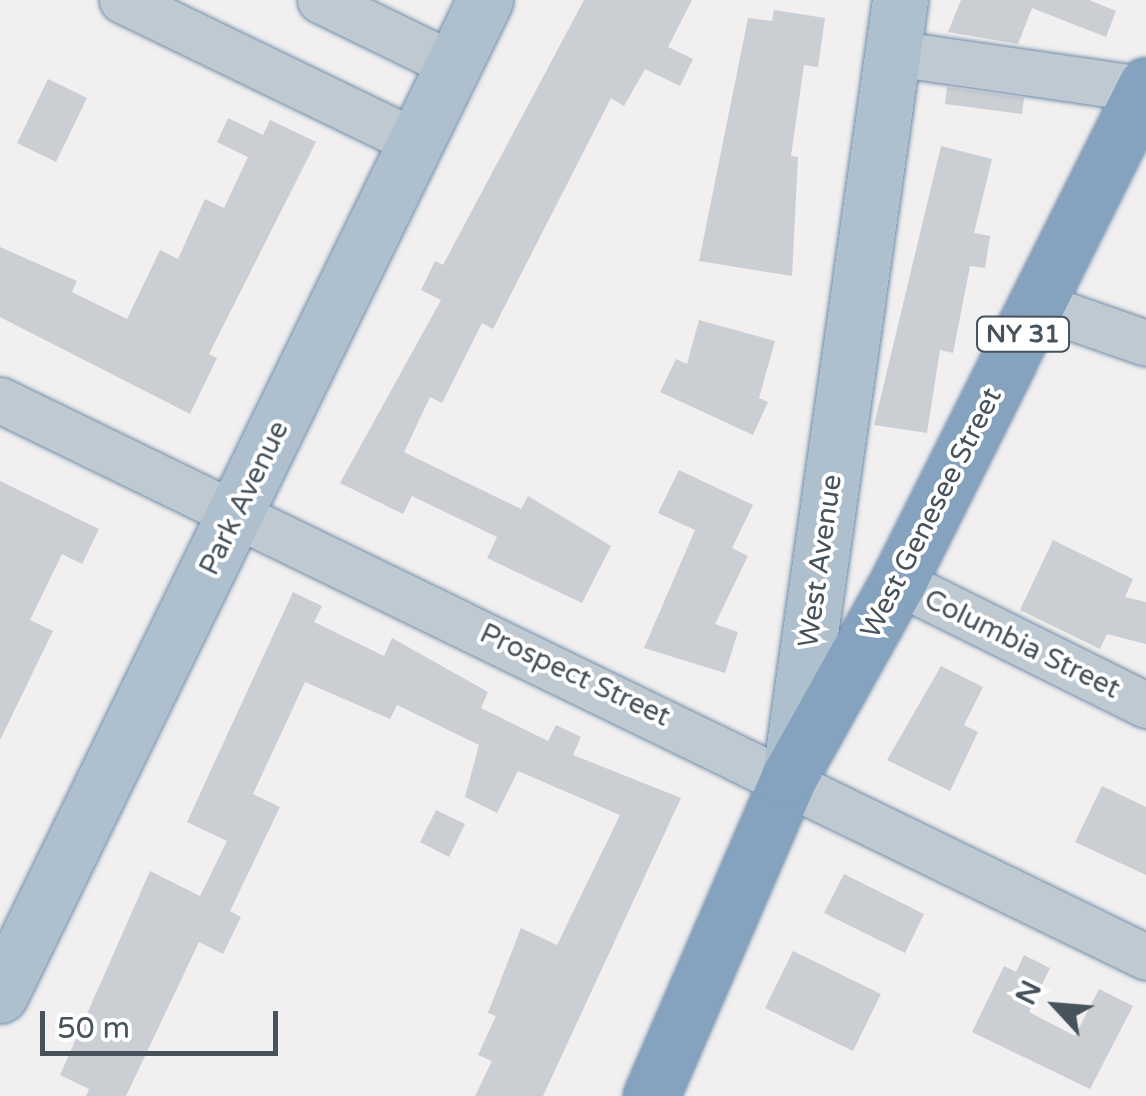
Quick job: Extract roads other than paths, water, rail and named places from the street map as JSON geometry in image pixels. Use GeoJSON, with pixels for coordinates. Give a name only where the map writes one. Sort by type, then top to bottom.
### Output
{"type":"FeatureCollection","features":[{"type":"Feature","properties":{"kind":"highway","name":"West Genesee Street"},"geometry":{"type":"LineString","coordinates":[[790,777],[898,582],[1145,87]]}},
{"type":"Feature","properties":{"kind":"highway","name":"West Avenue"},"geometry":{"type":"LineString","coordinates":[[651,1096],[790,777]]}},
{"type":"Feature","properties":{"kind":"main road","name":"Park Avenue"},"geometry":{"type":"LineString","coordinates":[[0,995],[485,0]]}},
{"type":"Feature","properties":{"kind":"main road","name":"West Avenue"},"geometry":{"type":"LineString","coordinates":[[790,777],[900,0]]}},
{"type":"Feature","properties":{"kind":"street"},"geometry":{"type":"LineString","coordinates":[[320,0],[453,66]]}},
{"type":"Feature","properties":{"kind":"street"},"geometry":{"type":"LineString","coordinates":[[142,4],[416,142]]}},
{"type":"Feature","properties":{"kind":"street"},"geometry":{"type":"LineString","coordinates":[[893,53],[1145,87]]}},
{"type":"Feature","properties":{"kind":"street"},"geometry":{"type":"LineString","coordinates":[[1037,305],[1146,343]]}},
{"type":"Feature","properties":{"kind":"street","name":"Prospect Street"},"geometry":{"type":"LineString","coordinates":[[0,400],[790,777],[1146,956]]}},
{"type":"Feature","properties":{"kind":"street","name":"Columbia Street"},"geometry":{"type":"LineString","coordinates":[[898,582],[1146,705]]}}]}
